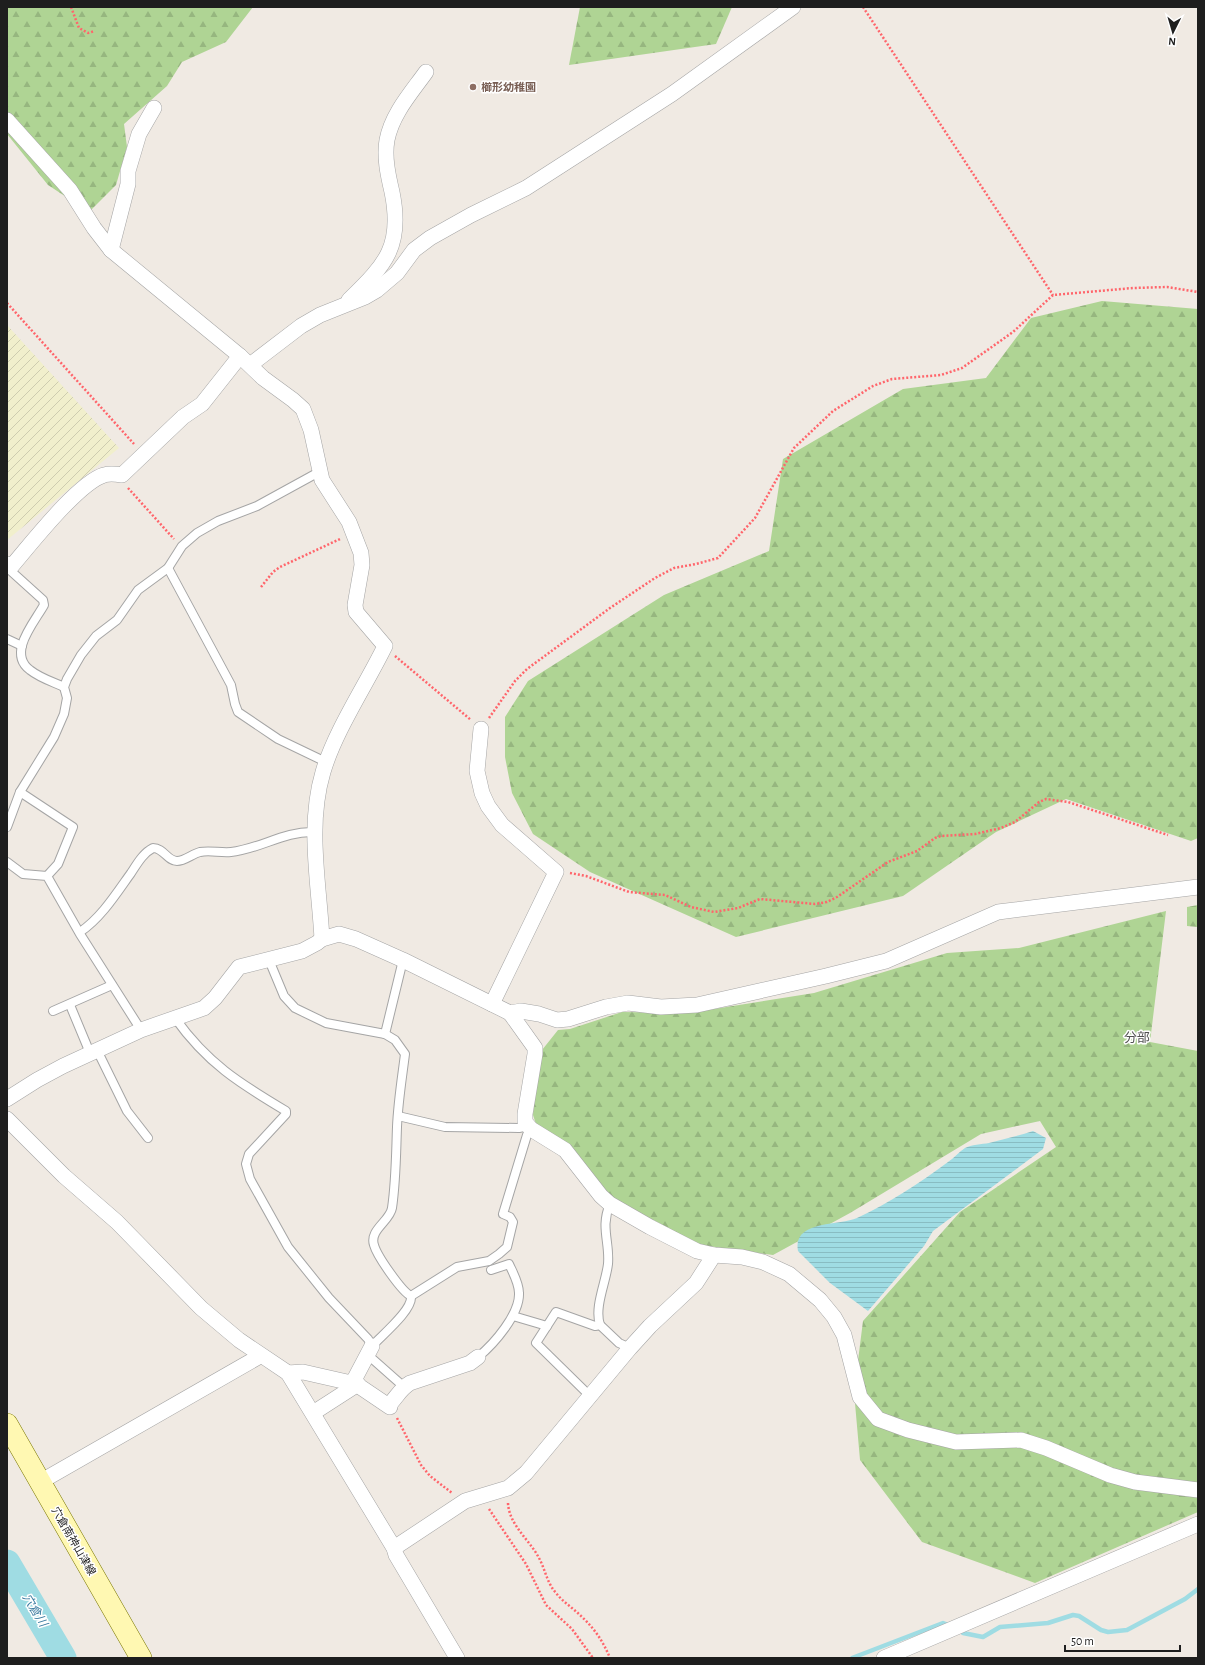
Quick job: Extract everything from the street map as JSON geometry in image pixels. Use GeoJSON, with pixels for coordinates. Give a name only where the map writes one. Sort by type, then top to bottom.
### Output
{"type":"FeatureCollection","features":[{"type":"Feature","properties":{"kind":"main road","name":"穴倉南神山津線"},"geometry":{"type":"LineString","coordinates":[[7,1424],[141,1658]]}},
{"type":"Feature","properties":{"kind":"street"},"geometry":{"type":"LineString","coordinates":[[9,565],[65,505],[94,480],[103,475],[112,473],[122,475],[144,456],[183,417],[202,404],[245,361],[320,315],[365,298],[388,282],[397,273],[414,250],[430,238],[471,215],[526,188],[672,94],[793,7]]}},
{"type":"Feature","properties":{"kind":"street"},"geometry":{"type":"LineString","coordinates":[[344,305],[384,264],[392,246],[396,220],[387,169],[387,142],[392,123],[426,72]]}},
{"type":"Feature","properties":{"kind":"street"},"geometry":{"type":"LineString","coordinates":[[111,250],[128,184],[128,172],[139,134],[154,108]]}},
{"type":"Feature","properties":{"kind":"street"},"geometry":{"type":"LineString","coordinates":[[7,120],[70,190],[94,228],[111,250],[245,361],[262,378],[303,409],[311,430],[319,472],[322,480],[337,502],[354,533],[361,554],[362,565],[354,605],[356,612],[385,646],[326,762],[318,796],[314,832],[322,939]]}},
{"type":"Feature","properties":{"kind":"street"},"geometry":{"type":"LineString","coordinates":[[481,728],[477,771],[482,793],[488,806],[502,825],[556,872],[492,1004]]}},
{"type":"Feature","properties":{"kind":"street"},"geometry":{"type":"LineString","coordinates":[[510,1013],[521,1011],[539,1014],[557,1020],[568,1019],[612,1005],[628,1003],[661,1007],[697,1005],[886,961],[998,912],[1198,887]]}},
{"type":"Feature","properties":{"kind":"street"},"geometry":{"type":"LineString","coordinates":[[7,1099],[36,1080],[141,1030],[204,1008],[224,988],[239,967],[302,951],[318,944],[322,939],[338,934],[356,939],[403,960],[510,1013],[535,1048],[525,1114],[526,1122],[530,1128],[564,1150],[601,1196],[610,1204],[697,1251],[714,1255],[742,1256],[763,1262],[789,1274],[820,1300],[834,1317],[844,1335],[860,1397],[878,1419],[908,1430],[956,1442],[1021,1440],[1046,1448],[1110,1475],[1135,1482],[1198,1490]]}},
{"type":"Feature","properties":{"kind":"street"},"geometry":{"type":"LineString","coordinates":[[7,1119],[54,1167],[117,1222],[201,1308],[260,1356],[288,1373],[394,1548],[396,1555],[457,1658]]}},
{"type":"Feature","properties":{"kind":"street"},"geometry":{"type":"LineString","coordinates":[[394,1548],[465,1501],[504,1489],[516,1482],[526,1473],[630,1348],[650,1326],[696,1283],[714,1255]]}},
{"type":"Feature","properties":{"kind":"street"},"geometry":{"type":"LineString","coordinates":[[313,1413],[355,1383],[370,1350]]}},
{"type":"Feature","properties":{"kind":"street"},"geometry":{"type":"LineString","coordinates":[[40,1482],[260,1356]]}},
{"type":"Feature","properties":{"kind":"street"},"geometry":{"type":"LineString","coordinates":[[288,1373],[303,1372],[355,1383],[390,1406],[403,1386],[470,1363],[478,1357]]}},
{"type":"Feature","properties":{"kind":"street"},"geometry":{"type":"LineString","coordinates":[[884,1658],[1198,1524]]}},
{"type":"Feature","properties":{"kind":"lane"},"geometry":{"type":"LineString","coordinates":[[7,827],[10,808],[54,737],[64,714],[67,698],[64,687],[81,655],[96,636],[116,620],[138,590],[168,568],[182,546],[197,533],[218,521],[257,506],[319,472]]}},
{"type":"Feature","properties":{"kind":"lane"},"geometry":{"type":"LineString","coordinates":[[9,565],[12,572],[43,600],[44,605],[22,646],[20,657],[30,670],[64,687]]}},
{"type":"Feature","properties":{"kind":"lane"},"geometry":{"type":"LineString","coordinates":[[168,568],[231,685],[238,712],[278,739],[326,762]]}},
{"type":"Feature","properties":{"kind":"lane"},"geometry":{"type":"LineString","coordinates":[[7,639],[22,646]]}},
{"type":"Feature","properties":{"kind":"lane"},"geometry":{"type":"LineString","coordinates":[[20,792],[73,827],[58,864],[47,876]]}},
{"type":"Feature","properties":{"kind":"lane"},"geometry":{"type":"LineString","coordinates":[[80,932],[87,927],[105,908],[143,857],[153,848],[159,849],[170,859],[177,861],[201,852],[230,852],[258,847],[286,834],[314,832]]}},
{"type":"Feature","properties":{"kind":"lane"},"geometry":{"type":"LineString","coordinates":[[7,862],[23,874],[47,876]]}},
{"type":"Feature","properties":{"kind":"lane"},"geometry":{"type":"LineString","coordinates":[[47,876],[112,985],[141,1030]]}},
{"type":"Feature","properties":{"kind":"lane"},"geometry":{"type":"LineString","coordinates":[[269,960],[284,996],[295,1008],[326,1023],[340,1027],[385,1034],[395,1040],[405,1054],[398,1116],[397,1157],[392,1211],[374,1236],[374,1245],[395,1280],[407,1294],[411,1296]]}},
{"type":"Feature","properties":{"kind":"lane"},"geometry":{"type":"LineString","coordinates":[[385,1034],[403,960]]}},
{"type":"Feature","properties":{"kind":"lane"},"geometry":{"type":"LineString","coordinates":[[53,1011],[70,1005],[112,985]]}},
{"type":"Feature","properties":{"kind":"lane"},"geometry":{"type":"LineString","coordinates":[[70,1005],[127,1111],[148,1138]]}},
{"type":"Feature","properties":{"kind":"lane"},"geometry":{"type":"LineString","coordinates":[[174,1018],[191,1041],[234,1079],[286,1111],[286,1114],[249,1154],[246,1164],[250,1179],[288,1247],[325,1293],[368,1339],[370,1350],[403,1386]]}},
{"type":"Feature","properties":{"kind":"lane"},"geometry":{"type":"LineString","coordinates":[[398,1116],[445,1127],[530,1128],[503,1214],[510,1217],[513,1222],[507,1247],[489,1261],[457,1267],[411,1296]]}},
{"type":"Feature","properties":{"kind":"lane"},"geometry":{"type":"LineString","coordinates":[[610,1204],[606,1213],[604,1229],[608,1262],[602,1285],[599,1318],[600,1325],[619,1343],[630,1348]]}},
{"type":"Feature","properties":{"kind":"lane"},"geometry":{"type":"LineString","coordinates":[[478,1357],[489,1348],[513,1316],[519,1305],[520,1292],[509,1264],[491,1270]]}},
{"type":"Feature","properties":{"kind":"lane"},"geometry":{"type":"LineString","coordinates":[[370,1350],[408,1309],[412,1301],[411,1296]]}},
{"type":"Feature","properties":{"kind":"lane"},"geometry":{"type":"LineString","coordinates":[[590,1396],[536,1343],[558,1312],[595,1326],[600,1325]]}},
{"type":"Feature","properties":{"kind":"lane"},"geometry":{"type":"LineString","coordinates":[[513,1316],[547,1326]]}},
{"type":"Feature","properties":{"kind":"path"},"geometry":{"type":"LineString","coordinates":[[71,7],[79,28],[88,32],[95,31]]}},
{"type":"Feature","properties":{"kind":"path"},"geometry":{"type":"LineString","coordinates":[[863,7],[1053,295]]}},
{"type":"Feature","properties":{"kind":"path"},"geometry":{"type":"LineString","coordinates":[[385,646],[481,728],[515,681],[527,669],[610,608],[654,578],[674,568],[718,558],[755,518],[794,448],[833,411],[873,386],[892,379],[940,375],[962,368],[1013,332],[1053,295],[1133,288],[1167,287],[1198,292]]}},
{"type":"Feature","properties":{"kind":"path"},"geometry":{"type":"LineString","coordinates":[[7,303],[144,456]]}},
{"type":"Feature","properties":{"kind":"path"},"geometry":{"type":"LineString","coordinates":[[122,475],[124,484],[182,546]]}},
{"type":"Feature","properties":{"kind":"path"},"geometry":{"type":"LineString","coordinates":[[261,587],[273,572],[280,567],[354,533]]}},
{"type":"Feature","properties":{"kind":"path"},"geometry":{"type":"LineString","coordinates":[[556,872],[586,876],[629,892],[665,894],[691,906],[714,912],[738,908],[760,898],[815,904],[827,902],[837,897],[888,862],[917,851],[935,838],[941,836],[975,834],[1001,828],[1015,822],[1033,806],[1046,799],[1068,802],[1168,835]]}},
{"type":"Feature","properties":{"kind":"path"},"geometry":{"type":"LineString","coordinates":[[390,1406],[401,1424],[421,1465],[441,1486],[465,1501]]}},
{"type":"Feature","properties":{"kind":"path"},"geometry":{"type":"LineString","coordinates":[[504,1489],[512,1520],[539,1557],[555,1593],[582,1617],[602,1639],[610,1658]]}},
{"type":"Feature","properties":{"kind":"path"},"geometry":{"type":"LineString","coordinates":[[481,1497],[526,1564],[546,1605],[572,1629],[593,1658]]}},
{"type":"Feature","properties":{"kind":"shaded area"},"geometry":{"type":"Polygon","coordinates":[[[7,325],[119,448],[7,540],[7,325]]]}},
{"type":"Feature","properties":{"kind":"green space"},"geometry":{"type":"Polygon","coordinates":[[[7,7],[253,7],[226,42],[182,62],[167,86],[124,124],[127,147],[116,185],[89,212],[48,185],[7,134],[7,7]]]}},
{"type":"Feature","properties":{"kind":"green space"},"geometry":{"type":"Polygon","coordinates":[[[580,7],[732,7],[716,44],[569,65],[580,7]]]}},
{"type":"Feature","properties":{"kind":"green space"},"geometry":{"type":"Polygon","coordinates":[[[1102,301],[1198,309],[1198,838],[1191,841],[1066,799],[996,832],[903,896],[736,937],[590,872],[533,834],[512,793],[505,757],[505,717],[528,681],[664,595],[769,551],[783,459],[903,389],[986,378],[1031,318],[1102,301]]]}},
{"type":"Feature","properties":{"kind":"green space"},"geometry":{"type":"Polygon","coordinates":[[[1198,905],[1198,927],[1187,926],[1187,907],[1198,905]]]}},
{"type":"Feature","properties":{"kind":"green space"},"geometry":{"type":"Polygon","coordinates":[[[1166,911],[1150,1042],[1198,1051],[1198,1512],[1035,1583],[922,1542],[860,1460],[854,1392],[863,1321],[960,1212],[1056,1147],[1040,1121],[981,1134],[850,1213],[773,1255],[701,1245],[613,1199],[536,1124],[533,1115],[535,1086],[542,1050],[558,1030],[570,1029],[622,1012],[689,1013],[814,993],[947,953],[1019,948],[1166,911]]]}},
{"type":"Feature","properties":{"kind":"water"},"geometry":{"type":"Polygon","coordinates":[[[1033,1131],[1046,1138],[1043,1149],[933,1231],[924,1246],[868,1311],[830,1283],[798,1251],[798,1241],[802,1234],[809,1229],[857,1218],[869,1212],[915,1185],[965,1148],[1033,1131]]]}},
{"type":"Feature","properties":{"kind":"waterway","name":"穴倉川"},"geometry":{"type":"LineString","coordinates":[[7,1563],[63,1658]]}},
{"type":"Feature","properties":{"kind":"waterway"},"geometry":{"type":"LineString","coordinates":[[963,1633],[983,1637],[1000,1627],[1048,1623],[1073,1615],[1079,1616],[1101,1630],[1108,1632],[1127,1630],[1185,1599],[1198,1589]]}},
{"type":"Feature","properties":{"kind":"waterway"},"geometry":{"type":"LineString","coordinates":[[852,1658],[943,1623],[951,1626]]}},
{"type":"Feature","properties":{"kind":"place","name":"櫛形幼稚園"},"geometry":{"type":"Point","coordinates":[473,87]}},
{"type":"Feature","properties":{"kind":"district","name":"分部"},"geometry":{"type":"Point","coordinates":[1137,1037]}}]}
